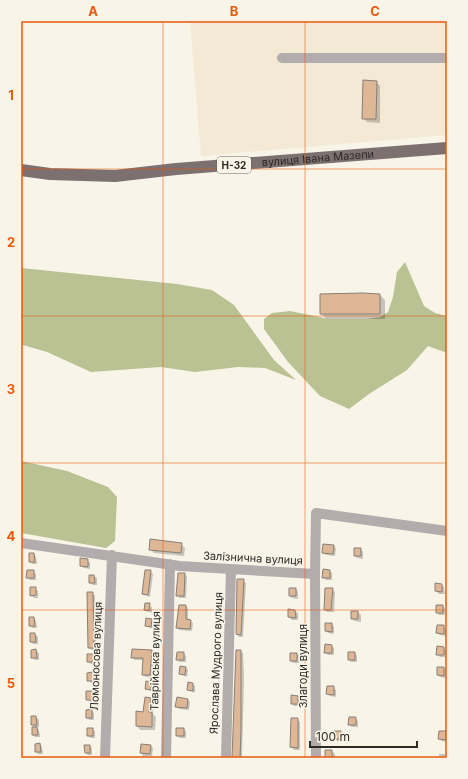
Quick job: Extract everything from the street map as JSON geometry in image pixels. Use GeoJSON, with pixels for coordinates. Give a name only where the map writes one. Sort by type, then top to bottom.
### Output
{"type":"FeatureCollection","features":[{"type":"Feature","properties":{"kind":"main road","name":"вулиця Івана Мазепи"},"geometry":{"type":"LineString","coordinates":[[21,170],[50,174],[115,176],[176,169],[447,148]]}},
{"type":"Feature","properties":{"kind":"street"},"geometry":{"type":"LineString","coordinates":[[282,58],[447,58]]}},
{"type":"Feature","properties":{"kind":"street","name":"Залізнична вулиця"},"geometry":{"type":"LineString","coordinates":[[21,542],[170,564],[316,574],[316,513],[447,531]]}},
{"type":"Feature","properties":{"kind":"street","name":"Ломоносова вулиця"},"geometry":{"type":"LineString","coordinates":[[105,758],[112,555]]}},
{"type":"Feature","properties":{"kind":"street","name":"Таврійська вулиця"},"geometry":{"type":"LineString","coordinates":[[166,758],[170,564]]}},
{"type":"Feature","properties":{"kind":"street","name":"Ярослава Мудрого вулиця"},"geometry":{"type":"LineString","coordinates":[[226,758],[231,569]]}},
{"type":"Feature","properties":{"kind":"street","name":"Злагоди вулиця"},"geometry":{"type":"LineString","coordinates":[[316,574],[316,758]]}},
{"type":"Feature","properties":{"kind":"shaded area"},"geometry":{"type":"Polygon","coordinates":[[[190,21],[447,21],[447,135],[201,156],[190,21]]]}},
{"type":"Feature","properties":{"kind":"green space"},"geometry":{"type":"Polygon","coordinates":[[[405,262],[424,306],[435,313],[447,316],[447,353],[428,346],[407,370],[369,394],[349,409],[320,396],[288,362],[264,329],[264,319],[272,313],[290,311],[329,319],[367,319],[380,317],[388,312],[393,297],[397,272],[405,262]]]}},
{"type":"Feature","properties":{"kind":"green space"},"geometry":{"type":"Polygon","coordinates":[[[21,268],[177,284],[212,290],[234,305],[274,360],[296,380],[265,368],[238,367],[195,372],[161,367],[91,372],[47,352],[23,345],[21,347],[21,268]]]}},
{"type":"Feature","properties":{"kind":"green space"},"geometry":{"type":"Polygon","coordinates":[[[21,461],[67,471],[108,487],[117,497],[115,541],[106,548],[21,533],[21,461]]]}},
{"type":"Feature","properties":{"kind":"building"},"geometry":{"type":"Polygon","coordinates":[[[363,80],[377,81],[376,119],[362,119],[363,80]]]}},
{"type":"Feature","properties":{"kind":"building"},"geometry":{"type":"Polygon","coordinates":[[[320,294],[380,294],[380,314],[320,314],[320,294]]]}},
{"type":"Feature","properties":{"kind":"building"},"geometry":{"type":"Polygon","coordinates":[[[150,539],[182,543],[181,553],[149,550],[150,539]]]}},
{"type":"Feature","properties":{"kind":"building"},"geometry":{"type":"Polygon","coordinates":[[[323,544],[334,545],[333,554],[322,553],[323,544]]]}},
{"type":"Feature","properties":{"kind":"building"},"geometry":{"type":"Polygon","coordinates":[[[354,548],[361,548],[361,556],[354,556],[354,548]]]}},
{"type":"Feature","properties":{"kind":"building"},"geometry":{"type":"Polygon","coordinates":[[[29,553],[34,553],[35,562],[29,562],[29,553]]]}},
{"type":"Feature","properties":{"kind":"building"},"geometry":{"type":"Polygon","coordinates":[[[80,558],[88,559],[88,567],[80,566],[80,558]]]}},
{"type":"Feature","properties":{"kind":"building"},"geometry":{"type":"Polygon","coordinates":[[[323,569],[330,570],[330,578],[322,578],[323,569]]]}},
{"type":"Feature","properties":{"kind":"building"},"geometry":{"type":"Polygon","coordinates":[[[27,570],[34,570],[34,578],[26,578],[27,570]]]}},
{"type":"Feature","properties":{"kind":"building"},"geometry":{"type":"Polygon","coordinates":[[[145,570],[151,570],[148,595],[142,594],[145,570]]]}},
{"type":"Feature","properties":{"kind":"building"},"geometry":{"type":"Polygon","coordinates":[[[178,573],[185,573],[184,596],[176,596],[178,573]]]}},
{"type":"Feature","properties":{"kind":"building"},"geometry":{"type":"Polygon","coordinates":[[[89,575],[94,575],[95,583],[89,583],[89,575]]]}},
{"type":"Feature","properties":{"kind":"building"},"geometry":{"type":"Polygon","coordinates":[[[237,579],[244,579],[241,635],[236,634],[237,579]]]}},
{"type":"Feature","properties":{"kind":"building"},"geometry":{"type":"Polygon","coordinates":[[[435,583],[442,584],[442,592],[435,591],[435,583]]]}},
{"type":"Feature","properties":{"kind":"building"},"geometry":{"type":"Polygon","coordinates":[[[30,587],[36,587],[36,595],[30,596],[30,587]]]}},
{"type":"Feature","properties":{"kind":"building"},"geometry":{"type":"Polygon","coordinates":[[[289,588],[296,588],[296,596],[289,596],[289,588]]]}},
{"type":"Feature","properties":{"kind":"building"},"geometry":{"type":"Polygon","coordinates":[[[325,588],[333,588],[331,610],[324,610],[325,588]]]}},
{"type":"Feature","properties":{"kind":"building"},"geometry":{"type":"Polygon","coordinates":[[[87,592],[93,592],[94,648],[88,648],[87,592]]]}},
{"type":"Feature","properties":{"kind":"building"},"geometry":{"type":"Polygon","coordinates":[[[145,603],[150,603],[149,611],[144,610],[145,603]]]}},
{"type":"Feature","properties":{"kind":"building"},"geometry":{"type":"Polygon","coordinates":[[[179,605],[186,605],[186,619],[191,620],[190,629],[176,628],[179,605]]]}},
{"type":"Feature","properties":{"kind":"building"},"geometry":{"type":"Polygon","coordinates":[[[436,605],[443,605],[443,613],[436,613],[436,605]]]}},
{"type":"Feature","properties":{"kind":"building"},"geometry":{"type":"Polygon","coordinates":[[[288,609],[295,610],[296,618],[288,617],[288,609]]]}},
{"type":"Feature","properties":{"kind":"building"},"geometry":{"type":"Polygon","coordinates":[[[351,611],[358,611],[358,619],[351,619],[351,611]]]}},
{"type":"Feature","properties":{"kind":"building"},"geometry":{"type":"Polygon","coordinates":[[[29,617],[34,617],[35,626],[29,626],[29,617]]]}},
{"type":"Feature","properties":{"kind":"building"},"geometry":{"type":"Polygon","coordinates":[[[146,618],[152,619],[151,627],[145,626],[146,618]]]}},
{"type":"Feature","properties":{"kind":"building"},"geometry":{"type":"Polygon","coordinates":[[[325,623],[332,623],[332,632],[325,631],[325,623]]]}},
{"type":"Feature","properties":{"kind":"building"},"geometry":{"type":"Polygon","coordinates":[[[437,625],[444,625],[444,634],[436,633],[437,625]]]}},
{"type":"Feature","properties":{"kind":"building"},"geometry":{"type":"Polygon","coordinates":[[[30,633],[35,633],[36,642],[30,642],[30,633]]]}},
{"type":"Feature","properties":{"kind":"building"},"geometry":{"type":"Polygon","coordinates":[[[325,644],[332,645],[332,653],[324,653],[325,644]]]}},
{"type":"Feature","properties":{"kind":"building"},"geometry":{"type":"Polygon","coordinates":[[[437,646],[444,647],[444,655],[436,655],[437,646]]]}},
{"type":"Feature","properties":{"kind":"building"},"geometry":{"type":"Polygon","coordinates":[[[36,649],[37,658],[31,658],[31,650],[36,649]]]}},
{"type":"Feature","properties":{"kind":"building"},"geometry":{"type":"Polygon","coordinates":[[[132,649],[152,650],[150,675],[142,675],[143,658],[131,658],[132,649]]]}},
{"type":"Feature","properties":{"kind":"building"},"geometry":{"type":"Polygon","coordinates":[[[236,650],[241,650],[240,758],[232,758],[236,650]]]}},
{"type":"Feature","properties":{"kind":"building"},"geometry":{"type":"Polygon","coordinates":[[[177,652],[184,652],[184,660],[176,660],[177,652]]]}},
{"type":"Feature","properties":{"kind":"building"},"geometry":{"type":"Polygon","coordinates":[[[348,652],[355,652],[355,660],[348,660],[348,652]]]}},
{"type":"Feature","properties":{"kind":"building"},"geometry":{"type":"Polygon","coordinates":[[[290,653],[297,653],[297,661],[290,661],[290,653]]]}},
{"type":"Feature","properties":{"kind":"building"},"geometry":{"type":"Polygon","coordinates":[[[87,654],[93,654],[93,662],[87,662],[87,654]]]}},
{"type":"Feature","properties":{"kind":"building"},"geometry":{"type":"Polygon","coordinates":[[[180,666],[186,667],[185,675],[179,674],[180,666]]]}},
{"type":"Feature","properties":{"kind":"building"},"geometry":{"type":"Polygon","coordinates":[[[437,667],[444,667],[444,676],[437,675],[437,667]]]}},
{"type":"Feature","properties":{"kind":"building"},"geometry":{"type":"Polygon","coordinates":[[[92,672],[93,681],[87,681],[87,673],[92,672]]]}},
{"type":"Feature","properties":{"kind":"building"},"geometry":{"type":"Polygon","coordinates":[[[146,681],[152,682],[151,690],[145,689],[146,681]]]}},
{"type":"Feature","properties":{"kind":"building"},"geometry":{"type":"Polygon","coordinates":[[[188,682],[193,683],[193,691],[187,690],[188,682]]]}},
{"type":"Feature","properties":{"kind":"building"},"geometry":{"type":"Polygon","coordinates":[[[327,686],[334,686],[334,695],[326,694],[327,686]]]}},
{"type":"Feature","properties":{"kind":"building"},"geometry":{"type":"Polygon","coordinates":[[[86,691],[92,691],[92,700],[86,700],[86,691]]]}},
{"type":"Feature","properties":{"kind":"building"},"geometry":{"type":"Polygon","coordinates":[[[291,695],[298,696],[298,704],[291,704],[291,695]]]}},
{"type":"Feature","properties":{"kind":"building"},"geometry":{"type":"Polygon","coordinates":[[[145,697],[151,698],[149,712],[152,712],[152,727],[136,726],[136,711],[143,712],[145,697]]]}},
{"type":"Feature","properties":{"kind":"building"},"geometry":{"type":"Polygon","coordinates":[[[177,697],[188,699],[187,708],[175,707],[177,697]]]}},
{"type":"Feature","properties":{"kind":"building"},"geometry":{"type":"Polygon","coordinates":[[[92,709],[92,718],[86,718],[86,710],[92,709]]]}},
{"type":"Feature","properties":{"kind":"building"},"geometry":{"type":"Polygon","coordinates":[[[31,716],[36,716],[37,725],[31,725],[31,716]]]}},
{"type":"Feature","properties":{"kind":"building"},"geometry":{"type":"Polygon","coordinates":[[[349,717],[356,717],[356,725],[348,725],[349,717]]]}},
{"type":"Feature","properties":{"kind":"building"},"geometry":{"type":"Polygon","coordinates":[[[291,718],[298,718],[298,748],[290,747],[291,718]]]}},
{"type":"Feature","properties":{"kind":"building"},"geometry":{"type":"Polygon","coordinates":[[[32,727],[37,727],[38,735],[32,735],[32,727]]]}},
{"type":"Feature","properties":{"kind":"building"},"geometry":{"type":"Polygon","coordinates":[[[87,728],[93,728],[93,736],[87,736],[87,728]]]}},
{"type":"Feature","properties":{"kind":"building"},"geometry":{"type":"Polygon","coordinates":[[[176,728],[184,728],[184,736],[176,736],[176,728]]]}},
{"type":"Feature","properties":{"kind":"building"},"geometry":{"type":"Polygon","coordinates":[[[334,731],[341,731],[341,739],[334,739],[334,731]]]}},
{"type":"Feature","properties":{"kind":"building"},"geometry":{"type":"Polygon","coordinates":[[[439,731],[446,731],[446,740],[438,739],[439,731]]]}},
{"type":"Feature","properties":{"kind":"building"},"geometry":{"type":"Polygon","coordinates":[[[40,743],[41,752],[35,752],[35,744],[40,743]]]}},
{"type":"Feature","properties":{"kind":"building"},"geometry":{"type":"Polygon","coordinates":[[[141,744],[151,745],[150,754],[140,753],[141,744]]]}},
{"type":"Feature","properties":{"kind":"building"},"geometry":{"type":"Polygon","coordinates":[[[84,745],[90,745],[90,753],[85,753],[84,745]]]}},
{"type":"Feature","properties":{"kind":"building"},"geometry":{"type":"Polygon","coordinates":[[[325,750],[332,750],[332,758],[325,758],[325,750]]]}}]}
